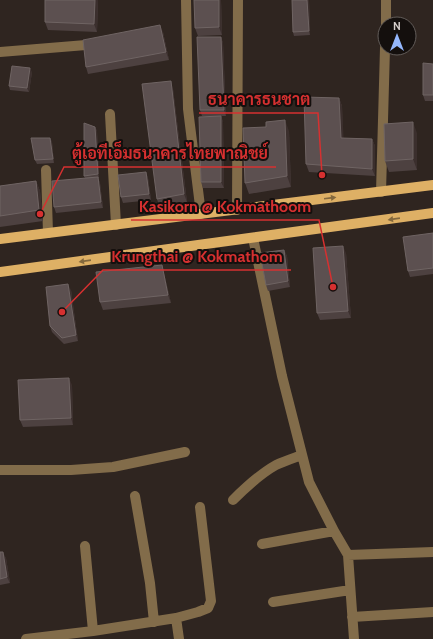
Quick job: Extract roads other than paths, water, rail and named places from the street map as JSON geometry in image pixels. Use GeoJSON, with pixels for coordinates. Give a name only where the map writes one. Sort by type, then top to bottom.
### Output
{"type":"FeatureCollection","features":[{"type":"Feature","properties":{"kind":"main road"},"geometry":{"type":"LineString","coordinates":[[0,239],[433,185]]}},
{"type":"Feature","properties":{"kind":"main road"},"geometry":{"type":"LineString","coordinates":[[0,272],[433,213]]}},
{"type":"Feature","properties":{"kind":"street"},"geometry":{"type":"LineString","coordinates":[[186,0],[188,109],[201,214]]}},
{"type":"Feature","properties":{"kind":"street"},"geometry":{"type":"LineString","coordinates":[[237,210],[238,0]]}},
{"type":"Feature","properties":{"kind":"street"},"geometry":{"type":"LineString","coordinates":[[386,0],[386,16]]}},
{"type":"Feature","properties":{"kind":"street"},"geometry":{"type":"LineString","coordinates":[[0,52],[86,45]]}},
{"type":"Feature","properties":{"kind":"street"},"geometry":{"type":"LineString","coordinates":[[381,192],[385,56]]}},
{"type":"Feature","properties":{"kind":"street"},"geometry":{"type":"LineString","coordinates":[[110,114],[116,225]]}},
{"type":"Feature","properties":{"kind":"street"},"geometry":{"type":"LineString","coordinates":[[46,170],[48,233]]}},
{"type":"Feature","properties":{"kind":"street"},"geometry":{"type":"LineString","coordinates":[[253,238],[282,376],[309,482],[348,555],[354,639]]}},
{"type":"Feature","properties":{"kind":"street"},"geometry":{"type":"LineString","coordinates":[[0,470],[72,470],[113,467],[185,452]]}},
{"type":"Feature","properties":{"kind":"street"},"geometry":{"type":"LineString","coordinates":[[233,500],[269,470],[277,465],[302,455]]}},
{"type":"Feature","properties":{"kind":"street"},"geometry":{"type":"LineString","coordinates":[[135,496],[150,583],[154,622]]}},
{"type":"Feature","properties":{"kind":"street"},"geometry":{"type":"LineString","coordinates":[[26,639],[154,622],[176,618],[208,608],[211,601],[200,507]]}},
{"type":"Feature","properties":{"kind":"street"},"geometry":{"type":"LineString","coordinates":[[262,544],[334,531]]}},
{"type":"Feature","properties":{"kind":"street"},"geometry":{"type":"LineString","coordinates":[[85,546],[93,631]]}},
{"type":"Feature","properties":{"kind":"street"},"geometry":{"type":"LineString","coordinates":[[348,555],[433,552]]}},
{"type":"Feature","properties":{"kind":"street"},"geometry":{"type":"LineString","coordinates":[[273,602],[350,590]]}},
{"type":"Feature","properties":{"kind":"street"},"geometry":{"type":"LineString","coordinates":[[352,617],[433,612]]}},
{"type":"Feature","properties":{"kind":"street"},"geometry":{"type":"LineString","coordinates":[[176,618],[179,639]]}},
{"type":"Feature","properties":{"kind":"place","name":"ธนาคารธนชาต"},"geometry":{"type":"Point","coordinates":[322,175]}},
{"type":"Feature","properties":{"kind":"place","name":"ตู้เอทีเอ็มธนาคารไทยพาณิชย์"},"geometry":{"type":"Point","coordinates":[40,214]}},
{"type":"Feature","properties":{"kind":"place","name":"Kasikorn @ Kokmathoom"},"geometry":{"type":"Point","coordinates":[333,287]}},
{"type":"Feature","properties":{"kind":"place","name":"Krungthai @ Kokmathom"},"geometry":{"type":"Point","coordinates":[62,312]}}]}
